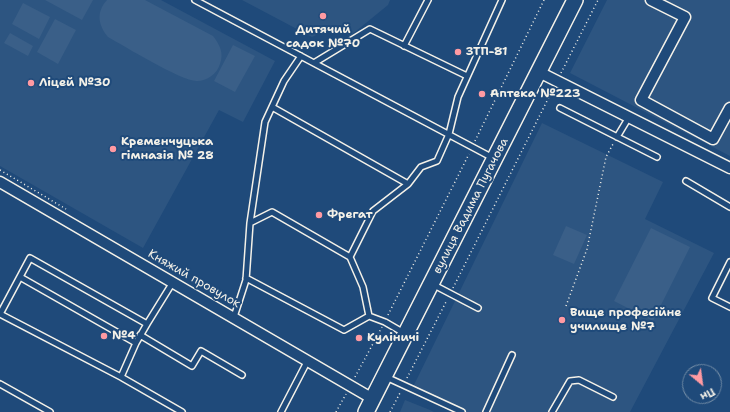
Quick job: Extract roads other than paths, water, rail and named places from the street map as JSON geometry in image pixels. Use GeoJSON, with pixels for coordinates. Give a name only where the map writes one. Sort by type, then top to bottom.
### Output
{"type":"FeatureCollection","features":[{"type":"Feature","properties":{"kind":"street","name":"вулиця Вадима Пугачова"},"geometry":{"type":"LineString","coordinates":[[370,405],[575,0]]}},
{"type":"Feature","properties":{"kind":"street"},"geometry":{"type":"LineString","coordinates":[[651,0],[685,17],[641,100],[713,139],[730,108]]}},
{"type":"Feature","properties":{"kind":"street"},"geometry":{"type":"LineString","coordinates":[[539,72],[730,168]]}},
{"type":"Feature","properties":{"kind":"street","name":"Княжий провулок"},"geometry":{"type":"LineString","coordinates":[[0,182],[174,281],[307,362],[350,386],[370,405]]}},
{"type":"Feature","properties":{"kind":"lane"},"geometry":{"type":"LineString","coordinates":[[195,0],[203,2],[495,159]]}},
{"type":"Feature","properties":{"kind":"lane"},"geometry":{"type":"LineString","coordinates":[[404,46],[428,0]]}},
{"type":"Feature","properties":{"kind":"lane"},"geometry":{"type":"LineString","coordinates":[[350,257],[373,211],[408,184],[421,167],[437,161],[449,134],[458,97],[502,0]]}},
{"type":"Feature","properties":{"kind":"lane"},"geometry":{"type":"LineString","coordinates":[[314,63],[370,29],[467,76]]}},
{"type":"Feature","properties":{"kind":"lane"},"geometry":{"type":"LineString","coordinates":[[234,317],[246,278],[250,223],[265,122],[284,80],[301,56]]}},
{"type":"Feature","properties":{"kind":"lane"},"geometry":{"type":"LineString","coordinates":[[272,107],[408,184]]}},
{"type":"Feature","properties":{"kind":"lane"},"geometry":{"type":"LineString","coordinates":[[560,108],[657,157]]}},
{"type":"Feature","properties":{"kind":"lane"},"geometry":{"type":"LineString","coordinates":[[617,137],[629,117]]}},
{"type":"Feature","properties":{"kind":"lane"},"geometry":{"type":"LineString","coordinates":[[686,181],[730,207]]}},
{"type":"Feature","properties":{"kind":"lane"},"geometry":{"type":"LineString","coordinates":[[250,223],[272,212],[350,257],[363,287],[368,316]]}},
{"type":"Feature","properties":{"kind":"lane"},"geometry":{"type":"LineString","coordinates":[[147,324],[30,258],[0,314],[121,377],[182,412]]}},
{"type":"Feature","properties":{"kind":"lane"},"geometry":{"type":"LineString","coordinates":[[730,262],[712,298],[730,307]]}},
{"type":"Feature","properties":{"kind":"lane"},"geometry":{"type":"LineString","coordinates":[[20,277],[136,343]]}},
{"type":"Feature","properties":{"kind":"lane"},"geometry":{"type":"LineString","coordinates":[[246,278],[344,330],[368,316],[385,322],[406,334]]}},
{"type":"Feature","properties":{"kind":"lane"},"geometry":{"type":"LineString","coordinates":[[121,377],[140,335],[174,281]]}},
{"type":"Feature","properties":{"kind":"lane"},"geometry":{"type":"LineString","coordinates":[[431,283],[478,308]]}},
{"type":"Feature","properties":{"kind":"lane"},"geometry":{"type":"LineString","coordinates":[[140,335],[192,366],[201,351],[242,375]]}},
{"type":"Feature","properties":{"kind":"lane"},"geometry":{"type":"LineString","coordinates":[[486,412],[512,355]]}},
{"type":"Feature","properties":{"kind":"lane"},"geometry":{"type":"LineString","coordinates":[[281,412],[307,362]]}},
{"type":"Feature","properties":{"kind":"lane"},"geometry":{"type":"LineString","coordinates":[[385,376],[462,412]]}},
{"type":"Feature","properties":{"kind":"lane"},"geometry":{"type":"LineString","coordinates":[[552,412],[570,381],[579,380],[613,397]]}},
{"type":"Feature","properties":{"kind":"lane"},"geometry":{"type":"LineString","coordinates":[[0,384],[50,412]]}},
{"type":"Feature","properties":{"kind":"place","name":"Дитячий садок №70"},"geometry":{"type":"Point","coordinates":[323,16]}},
{"type":"Feature","properties":{"kind":"place","name":"ЗТП-81"},"geometry":{"type":"Point","coordinates":[458,52]}},
{"type":"Feature","properties":{"kind":"place","name":"Ліцей №30"},"geometry":{"type":"Point","coordinates":[31,83]}},
{"type":"Feature","properties":{"kind":"place","name":"Аптека №223"},"geometry":{"type":"Point","coordinates":[482,94]}},
{"type":"Feature","properties":{"kind":"place","name":"Кременчуцька гімназія № 28"},"geometry":{"type":"Point","coordinates":[113,149]}},
{"type":"Feature","properties":{"kind":"place","name":"Фрегат"},"geometry":{"type":"Point","coordinates":[319,215]}},
{"type":"Feature","properties":{"kind":"place","name":"Вище професійне училище №7"},"geometry":{"type":"Point","coordinates":[562,320]}},
{"type":"Feature","properties":{"kind":"place","name":"№4"},"geometry":{"type":"Point","coordinates":[104,336]}},
{"type":"Feature","properties":{"kind":"place","name":"Куліничі"},"geometry":{"type":"Point","coordinates":[359,338]}}]}
